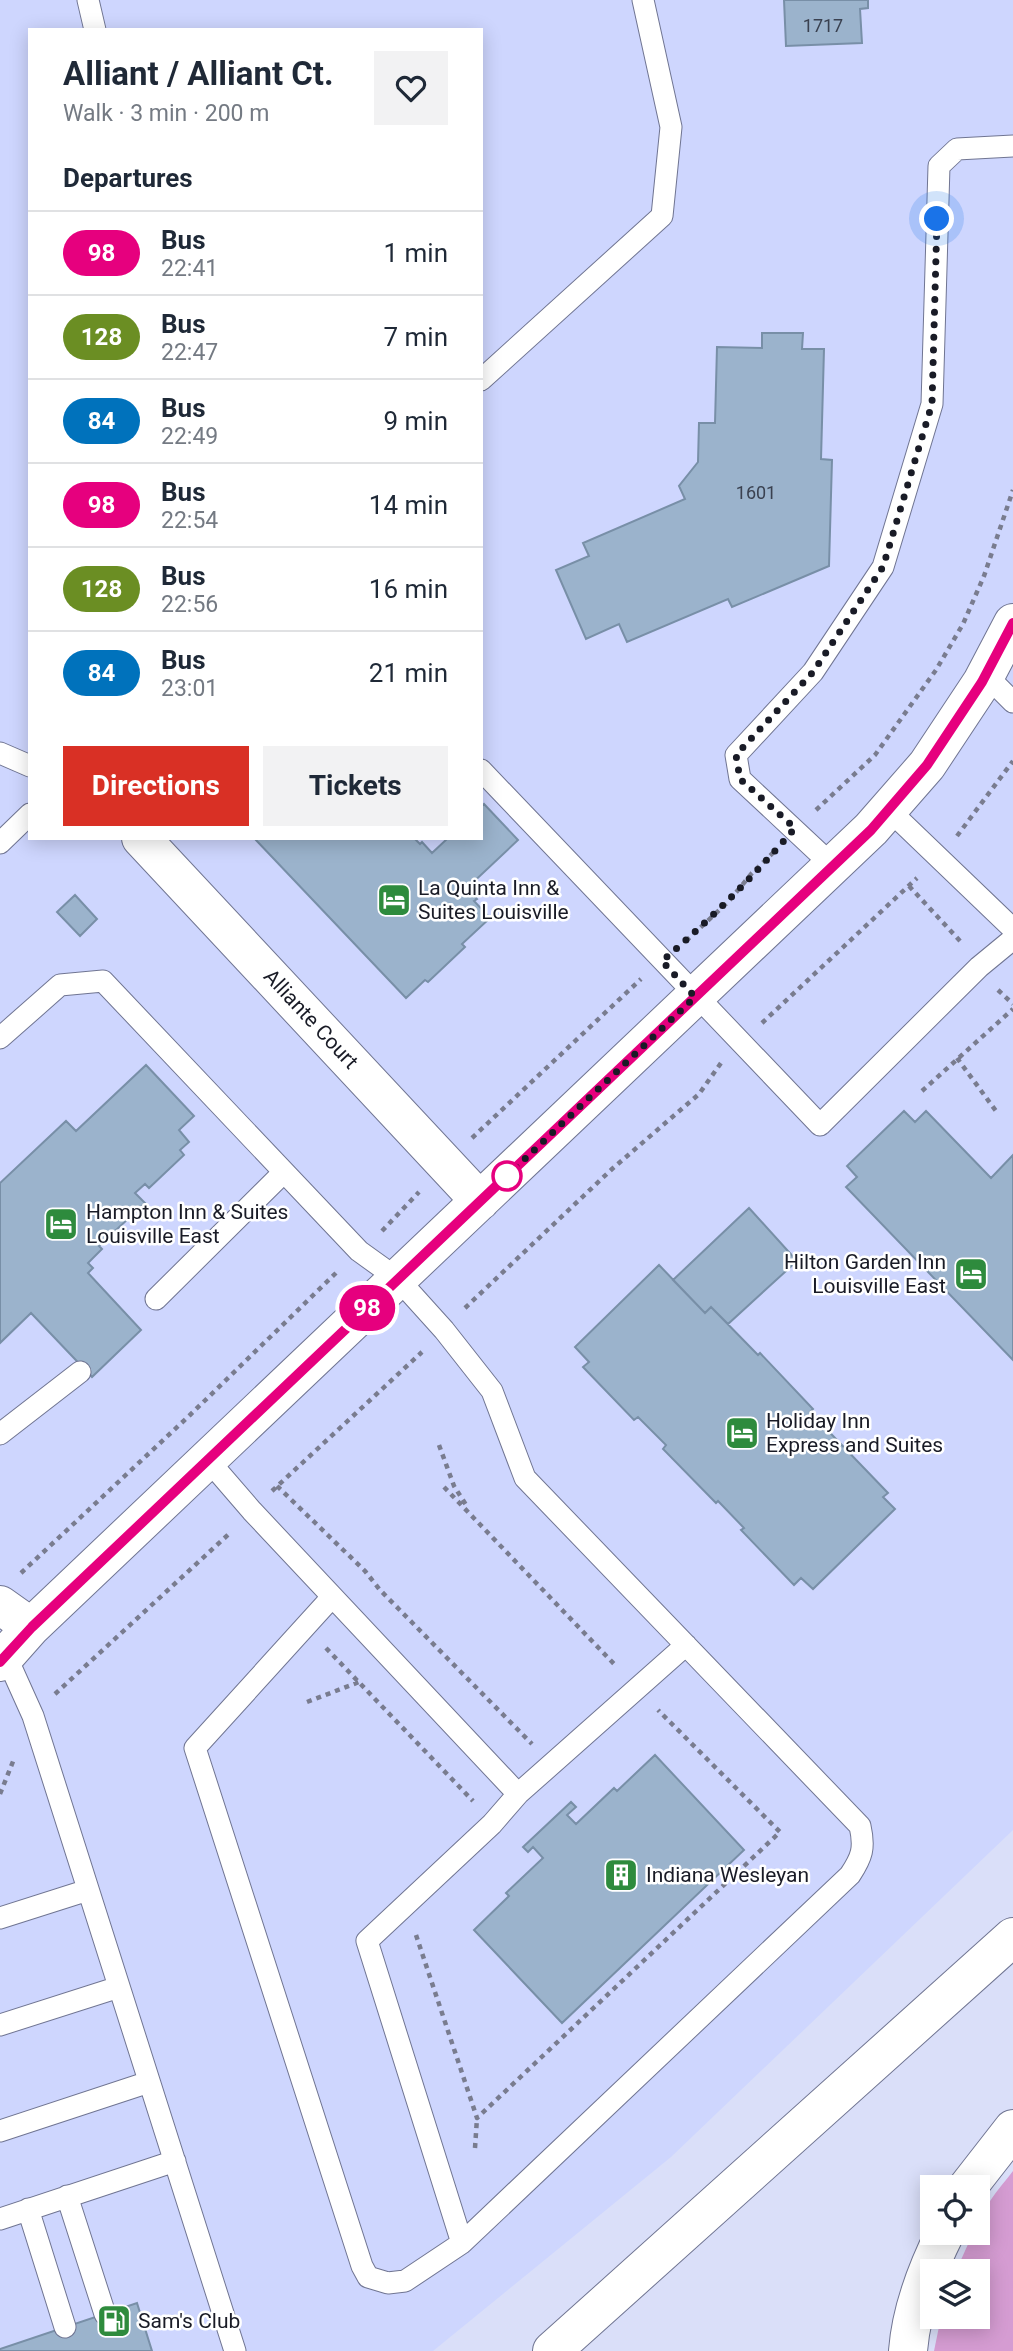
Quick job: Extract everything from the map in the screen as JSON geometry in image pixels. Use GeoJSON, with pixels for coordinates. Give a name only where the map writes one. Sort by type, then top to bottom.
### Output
{"type":"FeatureCollection","features":[{"type":"Feature","properties":{"kind":"main road"},"geometry":{"type":"LineString","coordinates":[[3,1659],[32,1627],[871,830],[927,765],[986,675],[1013,623]]}},
{"type":"Feature","properties":{"kind":"main road","name":"Alliante Court"},"geometry":{"type":"LineString","coordinates":[[143,840],[480,1201]]}},
{"type":"Feature","properties":{"kind":"main road"},"geometry":{"type":"LineString","coordinates":[[10,1590],[32,1627]]}},
{"type":"Feature","properties":{"kind":"main road"},"geometry":{"type":"LineString","coordinates":[[552,2351],[1013,1937]]}},
{"type":"Feature","properties":{"kind":"main road"},"geometry":{"type":"LineString","coordinates":[[977,2175],[1013,2129]]}},
{"type":"Feature","properties":{"kind":"main road"},"geometry":{"type":"LineString","coordinates":[[908,2351],[909,2328],[939,2245]]}},
{"type":"Feature","properties":{"kind":"lane"},"geometry":{"type":"LineString","coordinates":[[88,0],[95,28]]}},
{"type":"Feature","properties":{"kind":"lane"},"geometry":{"type":"LineString","coordinates":[[483,378],[662,216],[671,127],[643,0]]}},
{"type":"Feature","properties":{"kind":"lane"},"geometry":{"type":"LineString","coordinates":[[833,866],[740,779],[736,755],[813,672],[883,567],[932,404],[939,166],[957,149],[1013,146]]}},
{"type":"Feature","properties":{"kind":"lane"},"geometry":{"type":"LineString","coordinates":[[986,675],[1013,702]]}},
{"type":"Feature","properties":{"kind":"lane"},"geometry":{"type":"LineString","coordinates":[[0,753],[28,765]]}},
{"type":"Feature","properties":{"kind":"lane"},"geometry":{"type":"LineString","coordinates":[[483,772],[820,1125],[979,967],[1013,939]]}},
{"type":"Feature","properties":{"kind":"lane"},"geometry":{"type":"LineString","coordinates":[[888,809],[1013,929]]}},
{"type":"Feature","properties":{"kind":"lane"},"geometry":{"type":"LineString","coordinates":[[0,843],[28,816]]}},
{"type":"Feature","properties":{"kind":"lane"},"geometry":{"type":"LineString","coordinates":[[0,1038],[60,985],[103,981],[359,1251],[398,1279],[444,1330],[492,1391],[525,1478],[860,1826],[864,1844],[858,1863],[850,1875],[462,2243],[405,2280],[388,2283],[368,2277],[362,2266],[195,1748],[332,1597]]}},
{"type":"Feature","properties":{"kind":"lane"},"geometry":{"type":"LineString","coordinates":[[156,1299],[284,1172]]}},
{"type":"Feature","properties":{"kind":"lane"},"geometry":{"type":"LineString","coordinates":[[0,1434],[80,1373]]}},
{"type":"Feature","properties":{"kind":"lane"},"geometry":{"type":"LineString","coordinates":[[208,1460],[252,1511],[518,1794]]}},
{"type":"Feature","properties":{"kind":"lane"},"geometry":{"type":"LineString","coordinates":[[462,2243],[368,1941],[492,1824],[518,1794],[686,1645]]}},
{"type":"Feature","properties":{"kind":"lane"},"geometry":{"type":"LineString","coordinates":[[3,1659],[33,1716],[235,2351]]}},
{"type":"Feature","properties":{"kind":"lane"},"geometry":{"type":"LineString","coordinates":[[0,1918],[88,1891]]}},
{"type":"Feature","properties":{"kind":"lane"},"geometry":{"type":"LineString","coordinates":[[0,2025],[119,1987]]}},
{"type":"Feature","properties":{"kind":"lane"},"geometry":{"type":"LineString","coordinates":[[0,2131],[149,2082]]}},
{"type":"Feature","properties":{"kind":"lane"},"geometry":{"type":"LineString","coordinates":[[0,2219],[175,2161]]}},
{"type":"Feature","properties":{"kind":"lane"},"geometry":{"type":"LineString","coordinates":[[67,2196],[105,2314]]}},
{"type":"Feature","properties":{"kind":"lane"},"geometry":{"type":"LineString","coordinates":[[28,2209],[65,2327]]}},
{"type":"Feature","properties":{"kind":"path"},"geometry":{"type":"LineString","coordinates":[[10,1590],[359,1251],[388,1226],[445,1162],[633,985],[729,901],[795,828],[875,755],[936,670],[963,624],[984,576],[1013,490]]}},
{"type":"Feature","properties":{"kind":"path"},"geometry":{"type":"LineString","coordinates":[[0,1794],[25,1724],[72,1676],[252,1511],[612,1169],[698,1094],[716,1068],[742,1042],[938,857],[959,834],[1013,761]]}},
{"type":"Feature","properties":{"kind":"path"},"geometry":{"type":"LineString","coordinates":[[922,1091],[1013,1009]]}},
{"type":"Feature","properties":{"kind":"path"},"geometry":{"type":"LineString","coordinates":[[957,1058],[996,1111]]}},
{"type":"Feature","properties":{"kind":"path"},"geometry":{"type":"LineString","coordinates":[[439,1445],[454,1486],[474,1517]]}},
{"type":"Feature","properties":{"kind":"path"},"geometry":{"type":"LineString","coordinates":[[277,1486],[365,1571],[380,1590],[552,1766]]}},
{"type":"Feature","properties":{"kind":"path"},"geometry":{"type":"LineString","coordinates":[[444,1487],[780,1832],[477,2118]]}},
{"type":"Feature","properties":{"kind":"path"},"geometry":{"type":"LineString","coordinates":[[305,1626],[492,1824]]}},
{"type":"Feature","properties":{"kind":"path"},"geometry":{"type":"LineString","coordinates":[[307,1702],[359,1682]]}},
{"type":"Feature","properties":{"kind":"path"},"geometry":{"type":"LineString","coordinates":[[412,1923],[477,2118],[475,2148]]}},
{"type":"Feature","properties":{"kind":"shaded area"},"geometry":{"type":"Polygon","coordinates":[[[0,0],[1013,0],[1013,1830],[671,2157],[433,2351],[0,2351],[0,0]]]}},
{"type":"Feature","properties":{"kind":"shaded area"},"geometry":{"type":"Polygon","coordinates":[[[1013,2171],[1013,2351],[934,2351],[939,2329],[990,2329],[990,2259],[961,2259],[968,2245],[990,2245],[990,2202],[1013,2171]]]}},
{"type":"Feature","properties":{"kind":"building"},"geometry":{"type":"Polygon","coordinates":[[[784,0],[868,0],[868,8],[860,9],[862,43],[786,46],[784,0]]]}},
{"type":"Feature","properties":{"kind":"building"},"geometry":{"type":"Polygon","coordinates":[[[762,333],[803,333],[802,349],[824,349],[821,459],[832,460],[829,566],[732,607],[728,599],[627,642],[619,624],[586,639],[556,570],[589,556],[583,543],[685,499],[679,486],[698,462],[699,423],[715,423],[717,347],[762,348],[762,333]]]}},
{"type":"Feature","properties":{"kind":"building","name":"La Quinta Inn & Suites Louisville"},"geometry":{"type":"Polygon","coordinates":[[[483,805],[518,840],[467,888],[477,899],[474,901],[490,918],[462,944],[465,947],[428,982],[425,980],[406,998],[256,840],[416,840],[420,844],[422,842],[432,853],[446,840],[483,840],[483,805]]]}},
{"type":"Feature","properties":{"kind":"building"},"geometry":{"type":"Polygon","coordinates":[[[75,895],[97,919],[80,936],[57,912],[75,895]]]}},
{"type":"Feature","properties":{"kind":"building","name":"Hampton Inn & Suites Louisville East"},"geometry":{"type":"Polygon","coordinates":[[[146,1065],[194,1116],[179,1130],[189,1142],[180,1150],[184,1155],[149,1188],[145,1184],[135,1193],[145,1203],[99,1246],[102,1249],[88,1263],[93,1268],[88,1273],[141,1330],[92,1377],[31,1313],[0,1343],[0,1183],[66,1121],[76,1131],[146,1065]]]}},
{"type":"Feature","properties":{"kind":"building","name":"Hilton Garden Inn Louisville East"},"geometry":{"type":"Polygon","coordinates":[[[904,1111],[915,1122],[926,1111],[991,1178],[1013,1155],[1013,1360],[846,1187],[857,1177],[847,1166],[904,1111]]]}},
{"type":"Feature","properties":{"kind":"building"},"geometry":{"type":"Polygon","coordinates":[[[749,1208],[797,1261],[728,1324],[711,1307],[705,1313],[673,1280],[749,1208]]]}},
{"type":"Feature","properties":{"kind":"building","name":"Holiday Inn Express and Suites"},"geometry":{"type":"Polygon","coordinates":[[[659,1265],[705,1313],[711,1307],[758,1355],[760,1353],[813,1409],[810,1412],[888,1493],[883,1497],[895,1509],[813,1589],[801,1578],[794,1585],[741,1530],[744,1528],[718,1501],[716,1503],[663,1449],[666,1445],[638,1417],[634,1420],[583,1367],[589,1362],[575,1347],[659,1265]]]}},
{"type":"Feature","properties":{"kind":"building","name":"Indiana Wesleyan"},"geometry":{"type":"Polygon","coordinates":[[[655,1755],[744,1850],[562,2023],[474,1930],[509,1896],[506,1893],[543,1858],[533,1847],[528,1852],[523,1847],[571,1802],[576,1807],[567,1815],[576,1824],[614,1788],[617,1791],[655,1755]]]}},
{"type":"Feature","properties":{"kind":"building","name":"Sam's Club"},"geometry":{"type":"Polygon","coordinates":[[[137,2303],[152,2351],[0,2351],[0,2349],[137,2303]]]}},
{"type":"Feature","properties":{"kind":"bus line","name":"98"},"geometry":{"type":"LineString","coordinates":[[0,1662],[32,1627],[871,830],[927,765],[982,682],[1013,623]]}},
{"type":"Feature","properties":{"kind":"place","name":"La Quinta Inn & Suites Louisville"},"geometry":{"type":"Point","coordinates":[394,900]}},
{"type":"Feature","properties":{"kind":"place","name":"Hampton Inn & Suites Louisville East"},"geometry":{"type":"Point","coordinates":[61,1224]}},
{"type":"Feature","properties":{"kind":"place","name":"Hilton Garden Inn Louisville East"},"geometry":{"type":"Point","coordinates":[971,1274]}},
{"type":"Feature","properties":{"kind":"place","name":"Holiday Inn Express and Suites"},"geometry":{"type":"Point","coordinates":[742,1433]}},
{"type":"Feature","properties":{"kind":"place","name":"Indiana Wesleyan"},"geometry":{"type":"Point","coordinates":[621,1875]}},
{"type":"Feature","properties":{"kind":"place","name":"Sam's Club"},"geometry":{"type":"Point","coordinates":[114,2321]}},
{"type":"Feature","properties":{"kind":"route"},"geometry":{"type":"LineString","coordinates":[[507,1176],[695,997],[662,961],[729,901],[795,828],[740,779],[736,755],[813,672],[883,567],[932,404],[937,219]]}}]}
